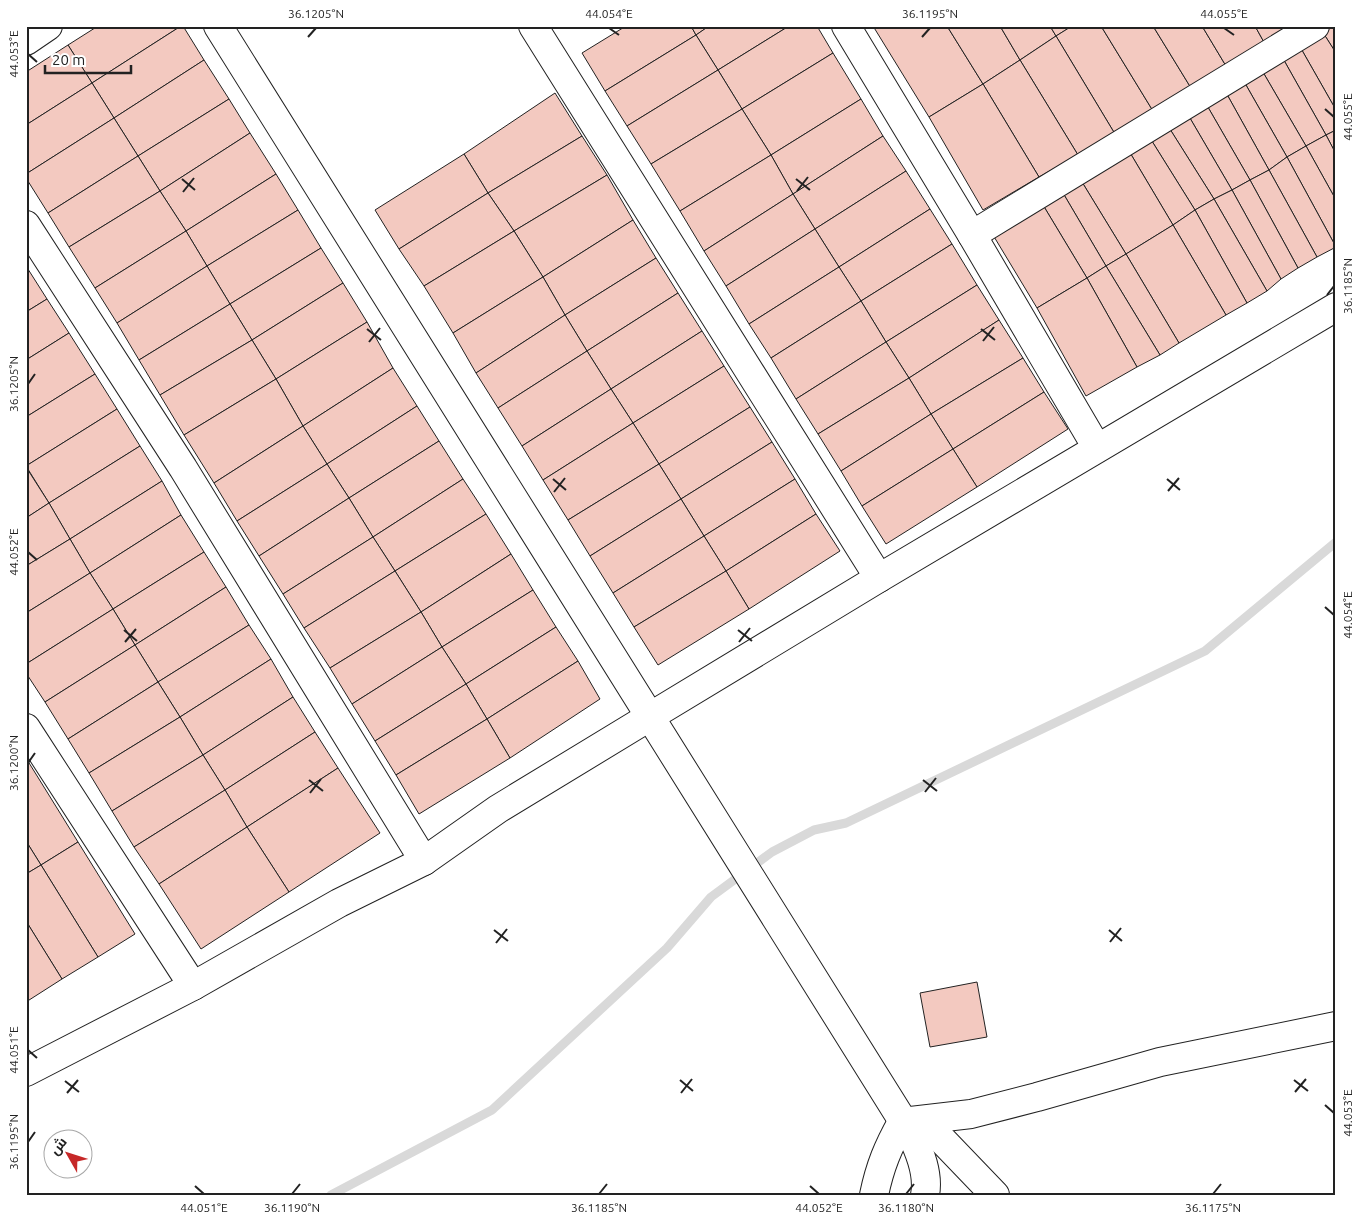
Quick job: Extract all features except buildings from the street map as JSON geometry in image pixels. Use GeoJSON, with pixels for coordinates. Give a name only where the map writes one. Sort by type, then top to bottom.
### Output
{"type":"FeatureCollection","features":[{"type":"Feature","properties":{"kind":"street"},"geometry":{"type":"LineString","coordinates":[[26,41],[48,26]]}},
{"type":"Feature","properties":{"kind":"street"},"geometry":{"type":"LineString","coordinates":[[218,26],[762,895],[913,1121],[995,1195]]}},
{"type":"Feature","properties":{"kind":"street"},"geometry":{"type":"LineString","coordinates":[[533,26],[879,578]]}},
{"type":"Feature","properties":{"kind":"street"},"geometry":{"type":"LineString","coordinates":[[846,26],[1097,448]]}},
{"type":"Feature","properties":{"kind":"street"},"geometry":{"type":"LineString","coordinates":[[972,235],[1315,26]]}},
{"type":"Feature","properties":{"kind":"street"},"geometry":{"type":"LineString","coordinates":[[26,225],[183,468],[424,861]]}},
{"type":"Feature","properties":{"kind":"street"},"geometry":{"type":"LineString","coordinates":[[26,1072],[192,986],[339,903],[424,861],[498,809],[651,716],[879,578],[1336,307]]}},
{"type":"Feature","properties":{"kind":"street"},"geometry":{"type":"LineString","coordinates":[[26,728],[192,986]]}},
{"type":"Feature","properties":{"kind":"street"},"geometry":{"type":"LineString","coordinates":[[874,1195],[880,1168],[890,1144],[913,1121],[971,1114],[1160,1062],[1336,1026]]}},
{"type":"Feature","properties":{"kind":"street"},"geometry":{"type":"LineString","coordinates":[[913,1121],[914,1140],[922,1160],[926,1181],[925,1195]]}},
{"type":"Feature","properties":{"kind":"waterway"},"geometry":{"type":"LineString","coordinates":[[331,1195],[492,1110],[667,948],[711,897],[772,852],[814,830],[846,823],[1205,651],[1336,542]]}}]}
